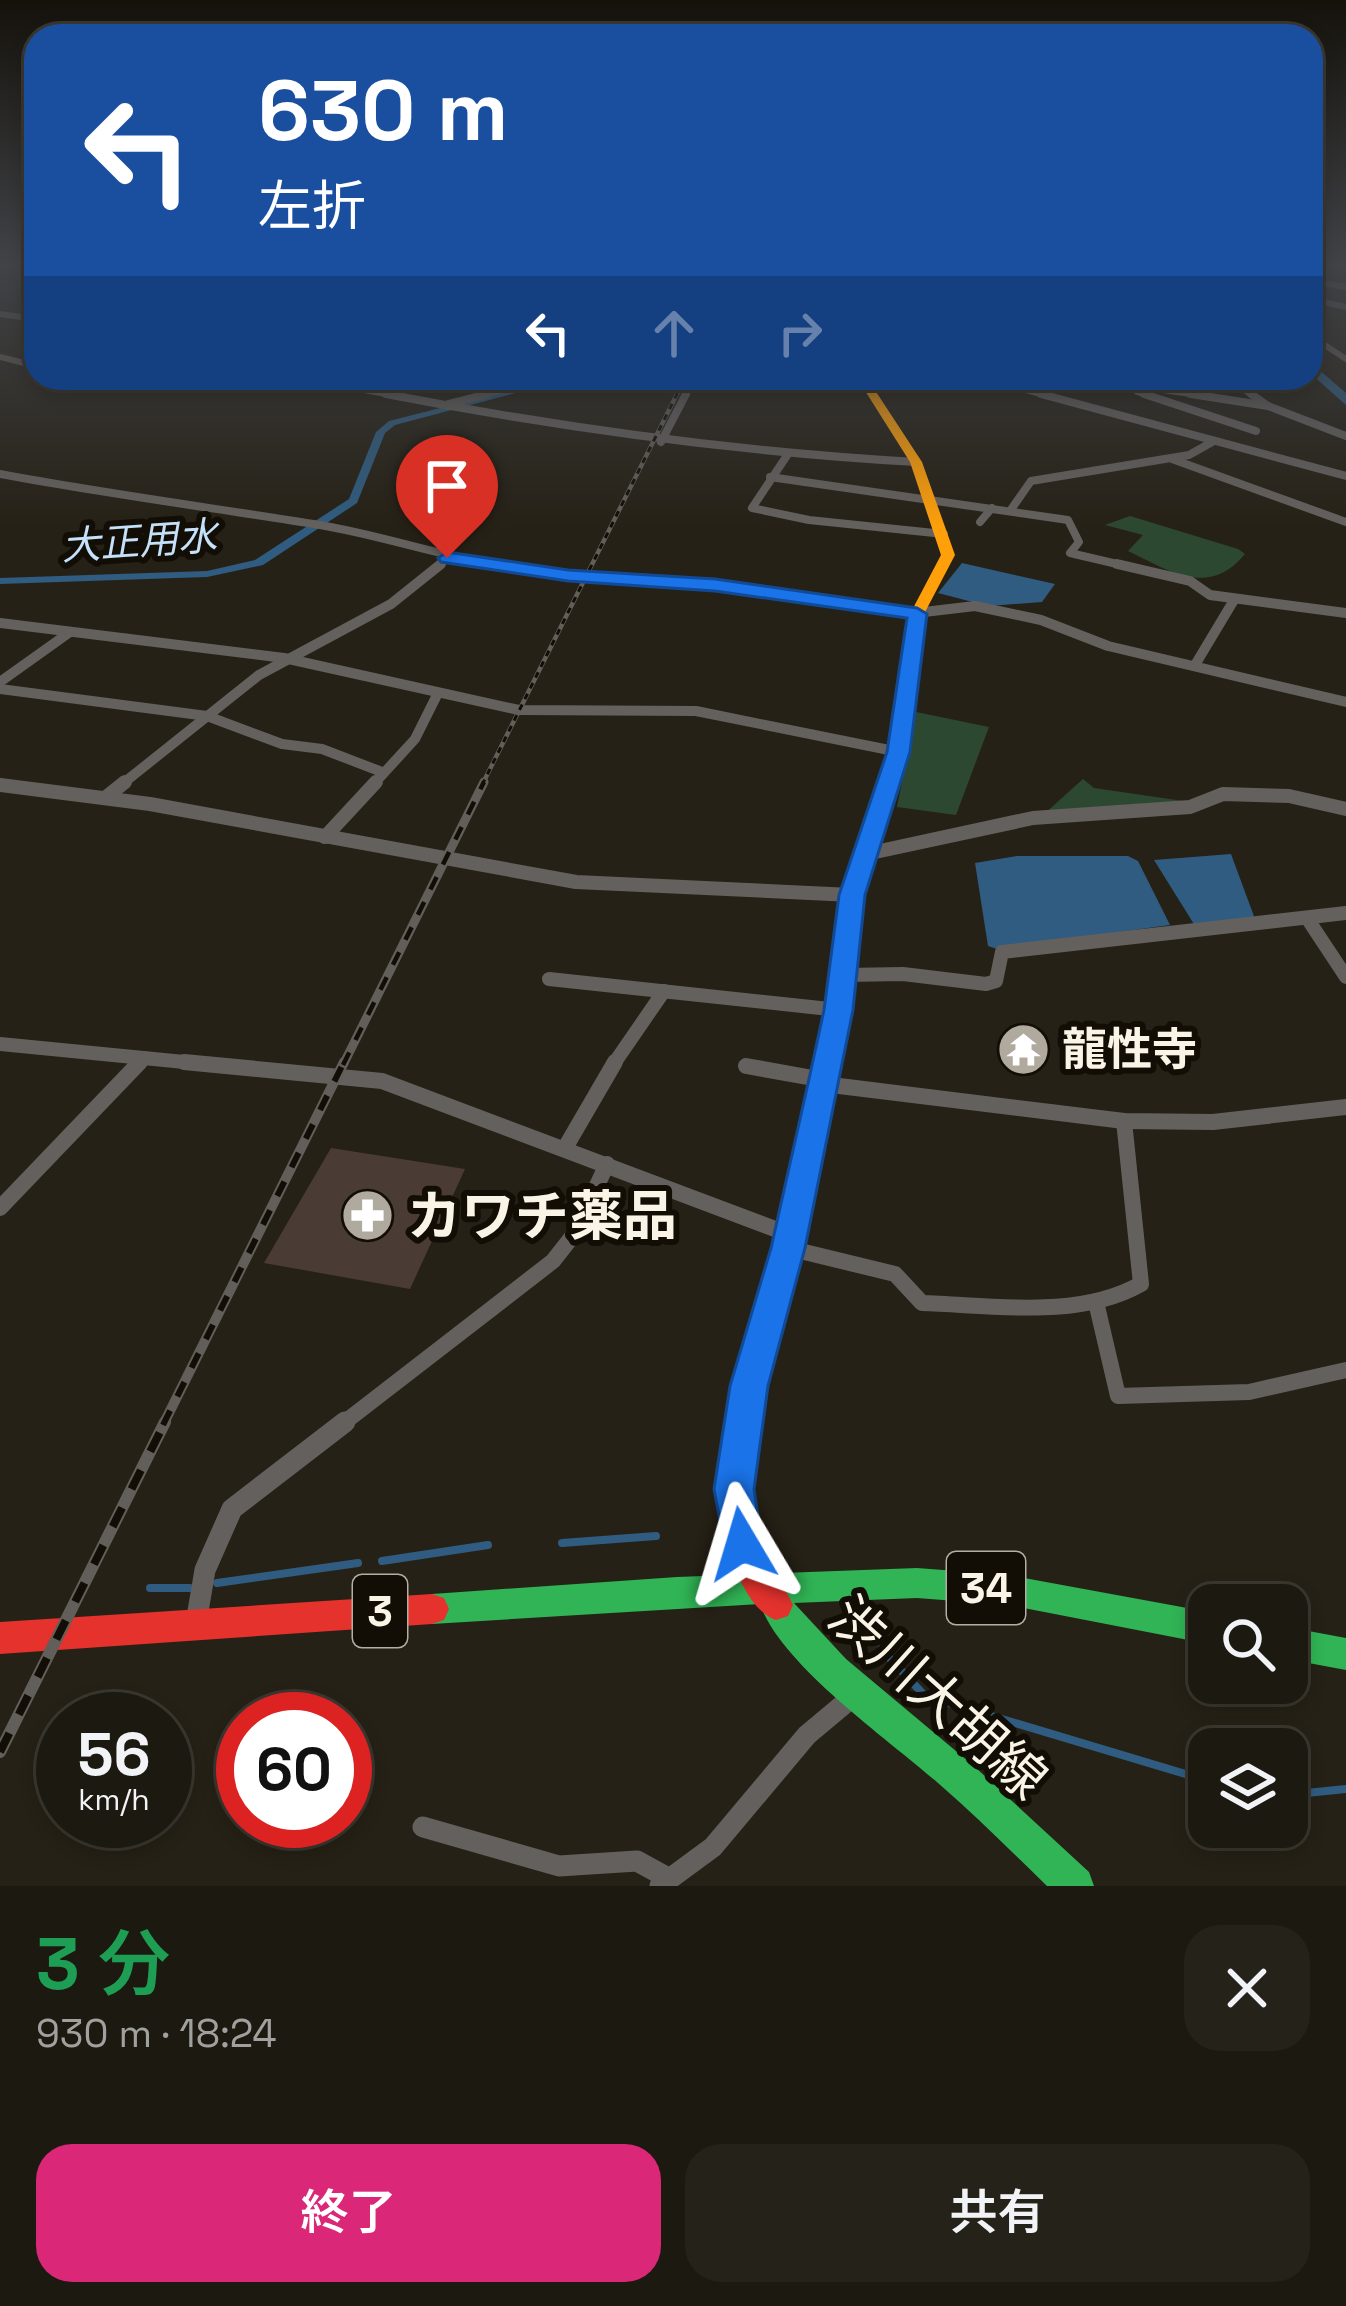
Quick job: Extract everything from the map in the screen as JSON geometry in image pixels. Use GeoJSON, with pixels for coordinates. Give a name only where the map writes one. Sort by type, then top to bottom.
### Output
{"type":"FeatureCollection","features":[{"type":"Feature","properties":{"kind":"main road"},"geometry":{"type":"LineString","coordinates":[[760,1588],[742,1544],[734,1489],[736,1456],[824,1082],[844,976],[852,895],[899,752],[917,614],[946,563],[944,534],[916,462],[870,390]]}},
{"type":"Feature","properties":{"kind":"main road","name":"渋川大胡線"},"geometry":{"type":"LineString","coordinates":[[760,1588],[963,1586],[1188,1624]]}},
{"type":"Feature","properties":{"kind":"main road","name":"3"},"geometry":{"type":"LineString","coordinates":[[0,1638],[760,1588]]}},
{"type":"Feature","properties":{"kind":"main road","name":"渋川大胡線"},"geometry":{"type":"LineString","coordinates":[[760,1588],[813,1654],[946,1766],[1075,1886]]}},
{"type":"Feature","properties":{"kind":"main road"},"geometry":{"type":"LineString","coordinates":[[1308,1646],[1346,1654]]}},
{"type":"Feature","properties":{"kind":"street"},"geometry":{"type":"LineString","coordinates":[[375,390],[661,442],[916,462]]}},
{"type":"Feature","properties":{"kind":"street"},"geometry":{"type":"LineString","coordinates":[[450,406],[509,390]]}},
{"type":"Feature","properties":{"kind":"street"},"geometry":{"type":"LineString","coordinates":[[661,442],[688,390]]}},
{"type":"Feature","properties":{"kind":"street"},"geometry":{"type":"LineString","coordinates":[[1024,390],[1346,476]]}},
{"type":"Feature","properties":{"kind":"street"},"geometry":{"type":"LineString","coordinates":[[1010,511],[1031,481],[1189,455],[1256,431],[1138,390]]}},
{"type":"Feature","properties":{"kind":"street"},"geometry":{"type":"LineString","coordinates":[[1175,390],[1268,406],[1346,436]]}},
{"type":"Feature","properties":{"kind":"street"},"geometry":{"type":"LineString","coordinates":[[1244,390],[1268,406]]}},
{"type":"Feature","properties":{"kind":"street"},"geometry":{"type":"LineString","coordinates":[[788,454],[752,508],[809,520],[944,534]]}},
{"type":"Feature","properties":{"kind":"street"},"geometry":{"type":"LineString","coordinates":[[1167,457],[1346,522]]}},
{"type":"Feature","properties":{"kind":"street"},"geometry":{"type":"LineString","coordinates":[[0,474],[326,526],[447,558],[568,575],[715,585],[917,614],[975,606],[1041,620],[1108,646],[1346,702]]}},
{"type":"Feature","properties":{"kind":"street"},"geometry":{"type":"LineString","coordinates":[[770,478],[1068,520],[1079,542],[1070,553],[1190,580],[1205,593],[1234,600],[1346,613]]}},
{"type":"Feature","properties":{"kind":"street"},"geometry":{"type":"LineString","coordinates":[[980,522],[992,508]]}},
{"type":"Feature","properties":{"kind":"street"},"geometry":{"type":"LineString","coordinates":[[105,798],[284,658],[365,621],[447,558]]}},
{"type":"Feature","properties":{"kind":"street"},"geometry":{"type":"LineString","coordinates":[[1195,665],[1234,600]]}},
{"type":"Feature","properties":{"kind":"street"},"geometry":{"type":"LineString","coordinates":[[0,623],[284,658],[533,712],[696,711],[899,752]]}},
{"type":"Feature","properties":{"kind":"street"},"geometry":{"type":"LineString","coordinates":[[0,685],[70,632]]}},
{"type":"Feature","properties":{"kind":"street"},"geometry":{"type":"LineString","coordinates":[[0,685],[207,716],[282,744],[322,749],[382,772]]}},
{"type":"Feature","properties":{"kind":"street"},"geometry":{"type":"LineString","coordinates":[[325,837],[416,740],[437,694]]}},
{"type":"Feature","properties":{"kind":"street"},"geometry":{"type":"LineString","coordinates":[[0,785],[105,798],[576,882],[852,895]]}},
{"type":"Feature","properties":{"kind":"street"},"geometry":{"type":"LineString","coordinates":[[866,854],[1033,818],[1190,807],[1198,800],[1230,794],[1271,794],[1346,808]]}},
{"type":"Feature","properties":{"kind":"street"},"geometry":{"type":"LineString","coordinates":[[844,976],[903,974],[986,984],[996,981],[1002,952],[1175,937],[1346,913]]}},
{"type":"Feature","properties":{"kind":"street"},"geometry":{"type":"LineString","coordinates":[[1306,918],[1346,977]]}},
{"type":"Feature","properties":{"kind":"street"},"geometry":{"type":"LineString","coordinates":[[549,979],[838,1010]]}},
{"type":"Feature","properties":{"kind":"street"},"geometry":{"type":"LineString","coordinates":[[566,1148],[638,1024],[645,1024],[664,991]]}},
{"type":"Feature","properties":{"kind":"street"},"geometry":{"type":"LineString","coordinates":[[0,1044],[382,1081],[607,1164],[789,1241],[895,1274],[922,1303],[1096,1302],[1127,1296],[1141,1284],[1124,1121]]}},
{"type":"Feature","properties":{"kind":"street"},"geometry":{"type":"LineString","coordinates":[[0,1208],[144,1058]]}},
{"type":"Feature","properties":{"kind":"street"},"geometry":{"type":"LineString","coordinates":[[746,1066],[824,1082],[1124,1121],[1214,1122],[1346,1107]]}},
{"type":"Feature","properties":{"kind":"street"},"geometry":{"type":"LineString","coordinates":[[196,1623],[205,1570],[232,1509],[554,1261],[575,1234],[607,1164]]}},
{"type":"Feature","properties":{"kind":"street"},"geometry":{"type":"LineString","coordinates":[[1096,1302],[1118,1396],[1249,1392],[1304,1384],[1346,1370]]}},
{"type":"Feature","properties":{"kind":"street"},"geometry":{"type":"LineString","coordinates":[[423,1827],[559,1866],[649,1864],[664,1882],[725,1834],[761,1784],[856,1694]]}},
{"type":"Feature","properties":{"kind":"green space"},"geometry":{"type":"Polygon","coordinates":[[[1130,516],[1245,554],[1217,575],[1202,578],[1173,572],[1128,551],[1143,535],[1105,525],[1130,516]]]}},
{"type":"Feature","properties":{"kind":"green space"},"geometry":{"type":"Polygon","coordinates":[[[916,712],[989,727],[956,815],[897,807],[916,712]]]}},
{"type":"Feature","properties":{"kind":"green space"},"geometry":{"type":"Polygon","coordinates":[[[1083,779],[1094,788],[1190,802],[1043,815],[1083,779]]]}},
{"type":"Feature","properties":{"kind":"water"},"geometry":{"type":"Polygon","coordinates":[[[962,563],[1055,584],[1042,602],[988,606],[938,593],[962,563]]]}},
{"type":"Feature","properties":{"kind":"water"},"geometry":{"type":"Polygon","coordinates":[[[1231,854],[1255,919],[1197,929],[1154,860],[1231,854]]]}},
{"type":"Feature","properties":{"kind":"water"},"geometry":{"type":"Polygon","coordinates":[[[1017,856],[1128,856],[1138,861],[1170,925],[997,949],[988,946],[975,863],[1017,856]]]}},
{"type":"Feature","properties":{"kind":"building","name":"龍性寺"},"geometry":{"type":"Polygon","coordinates":[[[1002,1034],[1046,1040],[1044,1065],[999,1059],[1002,1034]]]}},
{"type":"Feature","properties":{"kind":"building","name":"カワチ薬品"},"geometry":{"type":"Polygon","coordinates":[[[331,1148],[465,1169],[410,1289],[264,1263],[331,1148]]]}},
{"type":"Feature","properties":{"kind":"waterway"},"geometry":{"type":"LineString","coordinates":[[1323,379],[1346,401]]}},
{"type":"Feature","properties":{"kind":"waterway","name":"大正用水"},"geometry":{"type":"LineString","coordinates":[[0,581],[207,574],[259,563],[353,501],[381,432],[392,423],[521,390]]}},
{"type":"Feature","properties":{"kind":"waterway"},"geometry":{"type":"LineString","coordinates":[[562,1543],[656,1536]]}},
{"type":"Feature","properties":{"kind":"waterway"},"geometry":{"type":"LineString","coordinates":[[382,1561],[488,1545]]}},
{"type":"Feature","properties":{"kind":"waterway"},"geometry":{"type":"LineString","coordinates":[[217,1583],[358,1563]]}},
{"type":"Feature","properties":{"kind":"waterway"},"geometry":{"type":"LineString","coordinates":[[150,1588],[190,1588]]}},
{"type":"Feature","properties":{"kind":"waterway"},"geometry":{"type":"LineString","coordinates":[[881,1649],[925,1696],[1188,1775]]}},
{"type":"Feature","properties":{"kind":"waterway"},"geometry":{"type":"LineString","coordinates":[[1308,1793],[1346,1789]]}},
{"type":"Feature","properties":{"kind":"railway"},"geometry":{"type":"LineString","coordinates":[[482,785],[679,390]]}},
{"type":"Feature","properties":{"kind":"railway"},"geometry":{"type":"LineString","coordinates":[[343,1065],[484,782]]}},
{"type":"Feature","properties":{"kind":"railway"},"geometry":{"type":"LineString","coordinates":[[163,1425],[344,1062]]}},
{"type":"Feature","properties":{"kind":"railway"},"geometry":{"type":"LineString","coordinates":[[0,1752],[165,1422]]}},
{"type":"Feature","properties":{"kind":"traffic: fast"},"geometry":{"type":"LineString","coordinates":[[432,1609],[677,1592],[917,1583],[1008,1590],[1188,1624]]}},
{"type":"Feature","properties":{"kind":"traffic: fast"},"geometry":{"type":"LineString","coordinates":[[776,1605],[833,1671],[962,1779],[1075,1886]]}},
{"type":"Feature","properties":{"kind":"traffic: fast"},"geometry":{"type":"LineString","coordinates":[[1308,1647],[1346,1654]]}},
{"type":"Feature","properties":{"kind":"traffic: slow"},"geometry":{"type":"LineString","coordinates":[[787,1248],[839,1010],[852,895],[899,752],[917,614],[948,555],[916,462],[870,390]]}},
{"type":"Feature","properties":{"kind":"traffic: jam"},"geometry":{"type":"LineString","coordinates":[[776,1605],[750,1566],[739,1531],[735,1492],[744,1407],[787,1248]]}},
{"type":"Feature","properties":{"kind":"traffic: jam"},"geometry":{"type":"LineString","coordinates":[[0,1638],[432,1609]]}},
{"type":"Feature","properties":{"kind":"place","name":"龍性寺"},"geometry":{"type":"Point","coordinates":[1023,1049]}},
{"type":"Feature","properties":{"kind":"place","name":"カワチ薬品"},"geometry":{"type":"Point","coordinates":[368,1216]}},
{"type":"Feature","properties":{"kind":"route"},"geometry":{"type":"LineString","coordinates":[[447,558],[568,575],[715,585],[917,614],[899,752],[852,895],[844,976],[824,1079],[788,1248],[749,1386],[734,1489],[742,1544]]}}]}
